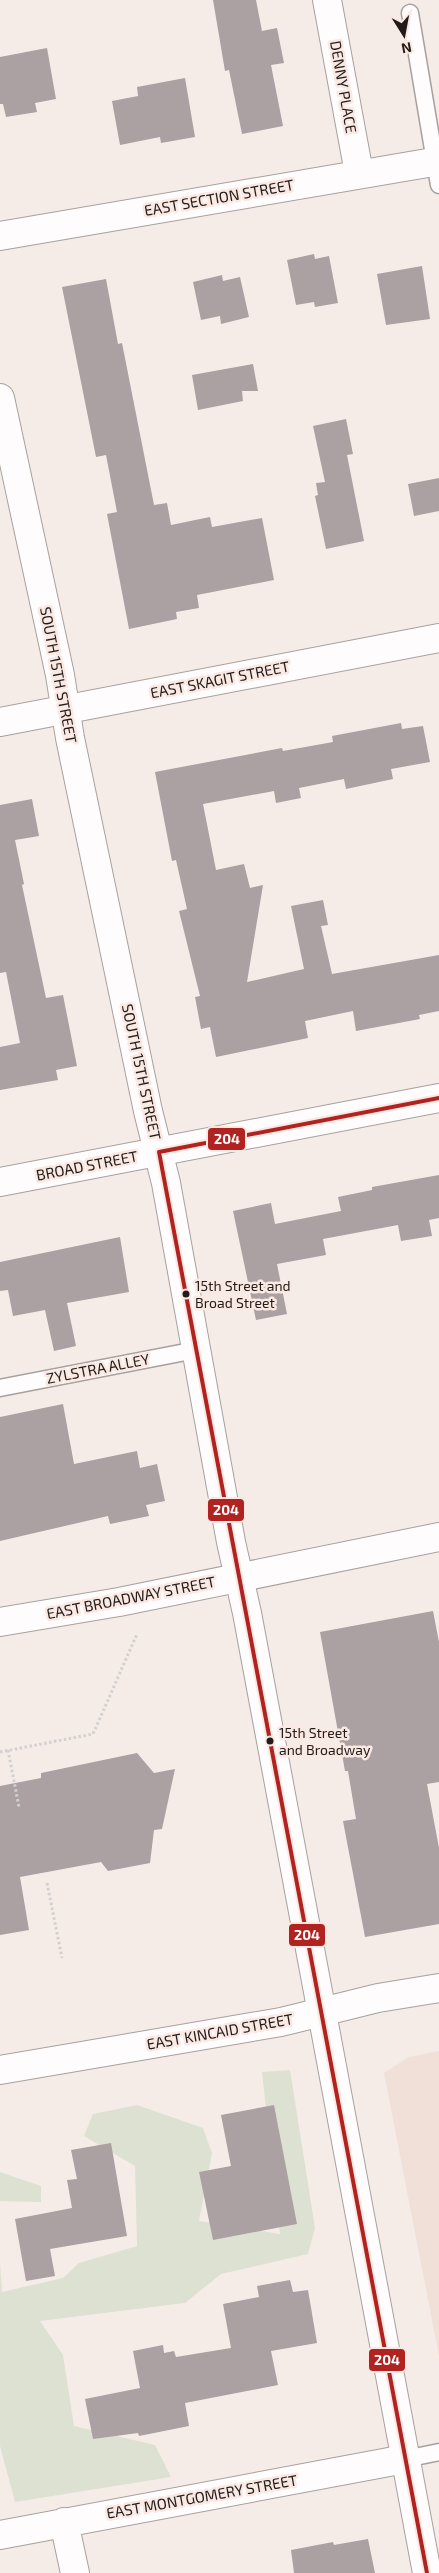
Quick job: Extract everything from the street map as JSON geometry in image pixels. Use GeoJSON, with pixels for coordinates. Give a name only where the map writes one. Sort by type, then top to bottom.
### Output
{"type":"FeatureCollection","features":[{"type":"Feature","properties":{"kind":"street","name":"DENNY PLACE"},"geometry":{"type":"LineString","coordinates":[[328,0],[360,173]]}},
{"type":"Feature","properties":{"kind":"street","name":"EAST SECTION STREET"},"geometry":{"type":"LineString","coordinates":[[0,236],[360,173],[437,169]]}},
{"type":"Feature","properties":{"kind":"street","name":"SOUTH 15TH STREET"},"geometry":{"type":"LineString","coordinates":[[0,398],[60,675],[84,805],[159,1152],[427,2573]]}},
{"type":"Feature","properties":{"kind":"street","name":"EAST SKAGIT STREET"},"geometry":{"type":"LineString","coordinates":[[0,722],[439,638]]}},
{"type":"Feature","properties":{"kind":"street","name":"BROAD STREET"},"geometry":{"type":"LineString","coordinates":[[0,1182],[439,1098]]}},
{"type":"Feature","properties":{"kind":"street","name":"EAST BROADWAY STREET"},"geometry":{"type":"LineString","coordinates":[[0,1622],[119,1602],[439,1537]]}},
{"type":"Feature","properties":{"kind":"street","name":"EAST KINCAID STREET"},"geometry":{"type":"LineString","coordinates":[[0,2070],[281,2022],[378,1998],[439,1988]]}},
{"type":"Feature","properties":{"kind":"street","name":"EAST MONTGOMERY STREET"},"geometry":{"type":"LineString","coordinates":[[0,2534],[405,2459]]}},
{"type":"Feature","properties":{"kind":"street"},"geometry":{"type":"LineString","coordinates":[[64,2522],[74,2573]]}},
{"type":"Feature","properties":{"kind":"lane"},"geometry":{"type":"LineString","coordinates":[[410,13],[431,125],[437,169]]}},
{"type":"Feature","properties":{"kind":"lane","name":"ZYLSTRA ALLEY"},"geometry":{"type":"LineString","coordinates":[[0,1388],[196,1350]]}},
{"type":"Feature","properties":{"kind":"lane"},"geometry":{"type":"LineString","coordinates":[[405,2459],[439,2452]]}},
{"type":"Feature","properties":{"kind":"path"},"geometry":{"type":"LineString","coordinates":[[0,1752],[93,1734],[137,1634]]}},
{"type":"Feature","properties":{"kind":"path"},"geometry":{"type":"LineString","coordinates":[[8,1750],[19,1807]]}},
{"type":"Feature","properties":{"kind":"path"},"geometry":{"type":"LineString","coordinates":[[47,1883],[62,1958]]}},
{"type":"Feature","properties":{"kind":"shaded area"},"geometry":{"type":"Polygon","coordinates":[[[439,2051],[439,2356],[384,2073],[409,2057],[439,2051]]]}},
{"type":"Feature","properties":{"kind":"shaded area"},"geometry":{"type":"Polygon","coordinates":[[[290,2070],[315,2228],[308,2254],[221,2274],[185,2303],[40,2321],[63,2355],[74,2426],[155,2445],[171,2477],[15,2502],[0,2446],[0,2262],[2,2292],[63,2278],[79,2263],[137,2246],[135,2166],[84,2136],[93,2114],[137,2105],[203,2128],[212,2153],[199,2221],[280,2234],[262,2072],[290,2070]]]}},
{"type":"Feature","properties":{"kind":"shaded area"},"geometry":{"type":"Polygon","coordinates":[[[0,2172],[41,2186],[41,2202],[0,2201],[0,2172]]]}},
{"type":"Feature","properties":{"kind":"building"},"geometry":{"type":"Polygon","coordinates":[[[213,0],[256,0],[262,31],[277,28],[284,63],[271,65],[283,126],[242,134],[229,70],[225,71],[213,0]]]}},
{"type":"Feature","properties":{"kind":"building"},"geometry":{"type":"Polygon","coordinates":[[[47,48],[56,99],[35,103],[37,112],[6,117],[3,104],[0,104],[0,57],[47,48]]]}},
{"type":"Feature","properties":{"kind":"building"},"geometry":{"type":"Polygon","coordinates":[[[185,78],[195,137],[161,143],[160,137],[120,145],[112,101],[138,96],[137,87],[185,78]]]}},
{"type":"Feature","properties":{"kind":"building"},"geometry":{"type":"Polygon","coordinates":[[[314,254],[315,259],[329,256],[338,303],[315,307],[314,302],[296,305],[287,260],[314,254]]]}},
{"type":"Feature","properties":{"kind":"building"},"geometry":{"type":"Polygon","coordinates":[[[422,266],[430,319],[386,325],[377,274],[422,266]]]}},
{"type":"Feature","properties":{"kind":"building"},"geometry":{"type":"Polygon","coordinates":[[[222,275],[223,281],[240,277],[249,317],[221,324],[220,316],[201,320],[193,282],[222,275]]]}},
{"type":"Feature","properties":{"kind":"building"},"geometry":{"type":"Polygon","coordinates":[[[106,279],[118,344],[122,343],[154,505],[167,503],[171,525],[210,517],[212,527],[262,518],[274,580],[197,595],[199,608],[176,612],[177,619],[129,629],[107,514],[117,512],[106,455],[96,457],[62,287],[106,279]]]}},
{"type":"Feature","properties":{"kind":"building"},"geometry":{"type":"Polygon","coordinates":[[[253,364],[258,391],[242,391],[243,401],[198,410],[192,375],[253,364]]]}},
{"type":"Feature","properties":{"kind":"building"},"geometry":{"type":"Polygon","coordinates":[[[346,419],[353,454],[347,455],[364,541],[326,549],[315,496],[318,495],[316,483],[325,482],[313,426],[346,419]]]}},
{"type":"Feature","properties":{"kind":"building"},"geometry":{"type":"Polygon","coordinates":[[[439,478],[439,511],[414,516],[408,484],[439,478]]]}},
{"type":"Feature","properties":{"kind":"building"},"geometry":{"type":"Polygon","coordinates":[[[401,723],[402,729],[423,726],[430,762],[391,769],[393,779],[346,789],[344,779],[299,788],[301,798],[276,803],[274,791],[203,804],[216,870],[244,864],[250,888],[263,885],[247,982],[304,969],[291,906],[323,900],[328,925],[321,926],[332,974],[439,955],[439,1011],[419,1015],[420,1019],[356,1031],[353,1011],[305,1021],[308,1038],[216,1057],[210,1027],[201,1029],[195,997],[200,996],[179,911],[187,909],[176,860],[172,861],[155,772],[282,748],[283,751],[333,742],[332,736],[401,723]]]}},
{"type":"Feature","properties":{"kind":"building"},"geometry":{"type":"Polygon","coordinates":[[[32,799],[39,836],[15,840],[24,884],[22,885],[46,998],[63,995],[77,1066],[56,1070],[58,1080],[0,1090],[0,1047],[20,1043],[6,972],[0,973],[0,805],[32,799]]]}},
{"type":"Feature","properties":{"kind":"building"},"geometry":{"type":"Polygon","coordinates":[[[439,1175],[439,1218],[429,1220],[432,1236],[401,1241],[398,1225],[323,1239],[326,1255],[277,1264],[287,1314],[256,1320],[233,1211],[271,1203],[275,1224],[341,1211],[338,1197],[372,1190],[372,1187],[439,1175]]]}},
{"type":"Feature","properties":{"kind":"building"},"geometry":{"type":"Polygon","coordinates":[[[120,1237],[129,1292],[67,1303],[76,1346],[54,1351],[45,1310],[13,1316],[8,1290],[0,1291],[0,1262],[120,1237]]]}},
{"type":"Feature","properties":{"kind":"building"},"geometry":{"type":"Polygon","coordinates":[[[63,1404],[74,1464],[137,1451],[140,1468],[157,1464],[165,1501],[146,1505],[149,1516],[110,1524],[108,1516],[0,1541],[0,1417],[63,1404]]]}},
{"type":"Feature","properties":{"kind":"building"},"geometry":{"type":"Polygon","coordinates":[[[433,1611],[439,1642],[439,1782],[427,1784],[439,1848],[439,1924],[365,1937],[343,1821],[356,1819],[348,1771],[345,1771],[320,1632],[433,1611]]]}},
{"type":"Feature","properties":{"kind":"building"},"geometry":{"type":"Polygon","coordinates":[[[137,1753],[154,1773],[175,1769],[162,1829],[154,1830],[150,1863],[108,1871],[101,1862],[20,1877],[29,1930],[0,1935],[0,1786],[41,1778],[41,1773],[137,1753]]]}},
{"type":"Feature","properties":{"kind":"building"},"geometry":{"type":"Polygon","coordinates":[[[274,2105],[297,2224],[213,2240],[199,2172],[231,2166],[221,2115],[274,2105]]]}},
{"type":"Feature","properties":{"kind":"building"},"geometry":{"type":"Polygon","coordinates":[[[111,2143],[127,2236],[50,2249],[55,2276],[26,2281],[15,2219],[72,2208],[67,2180],[77,2179],[71,2150],[111,2143]]]}},
{"type":"Feature","properties":{"kind":"building"},"geometry":{"type":"Polygon","coordinates":[[[290,2280],[293,2292],[308,2290],[317,2343],[271,2351],[278,2385],[185,2403],[189,2426],[139,2436],[138,2433],[93,2439],[85,2399],[140,2388],[133,2351],[163,2345],[164,2353],[174,2351],[176,2357],[231,2348],[223,2304],[259,2297],[257,2286],[290,2280]]]}},
{"type":"Feature","properties":{"kind":"building"},"geometry":{"type":"Polygon","coordinates":[[[368,2539],[375,2573],[294,2573],[291,2550],[333,2542],[334,2545],[368,2539]]]}},
{"type":"Feature","properties":{"kind":"transit line","name":"204"},"geometry":{"type":"LineString","coordinates":[[427,2573],[159,1152],[439,1098]]}},
{"type":"Feature","properties":{"kind":"place","name":"15th Street and Broad Street"},"geometry":{"type":"Point","coordinates":[186,1294]}},
{"type":"Feature","properties":{"kind":"place","name":"15th Street and Broadway"},"geometry":{"type":"Point","coordinates":[270,1741]}}]}
